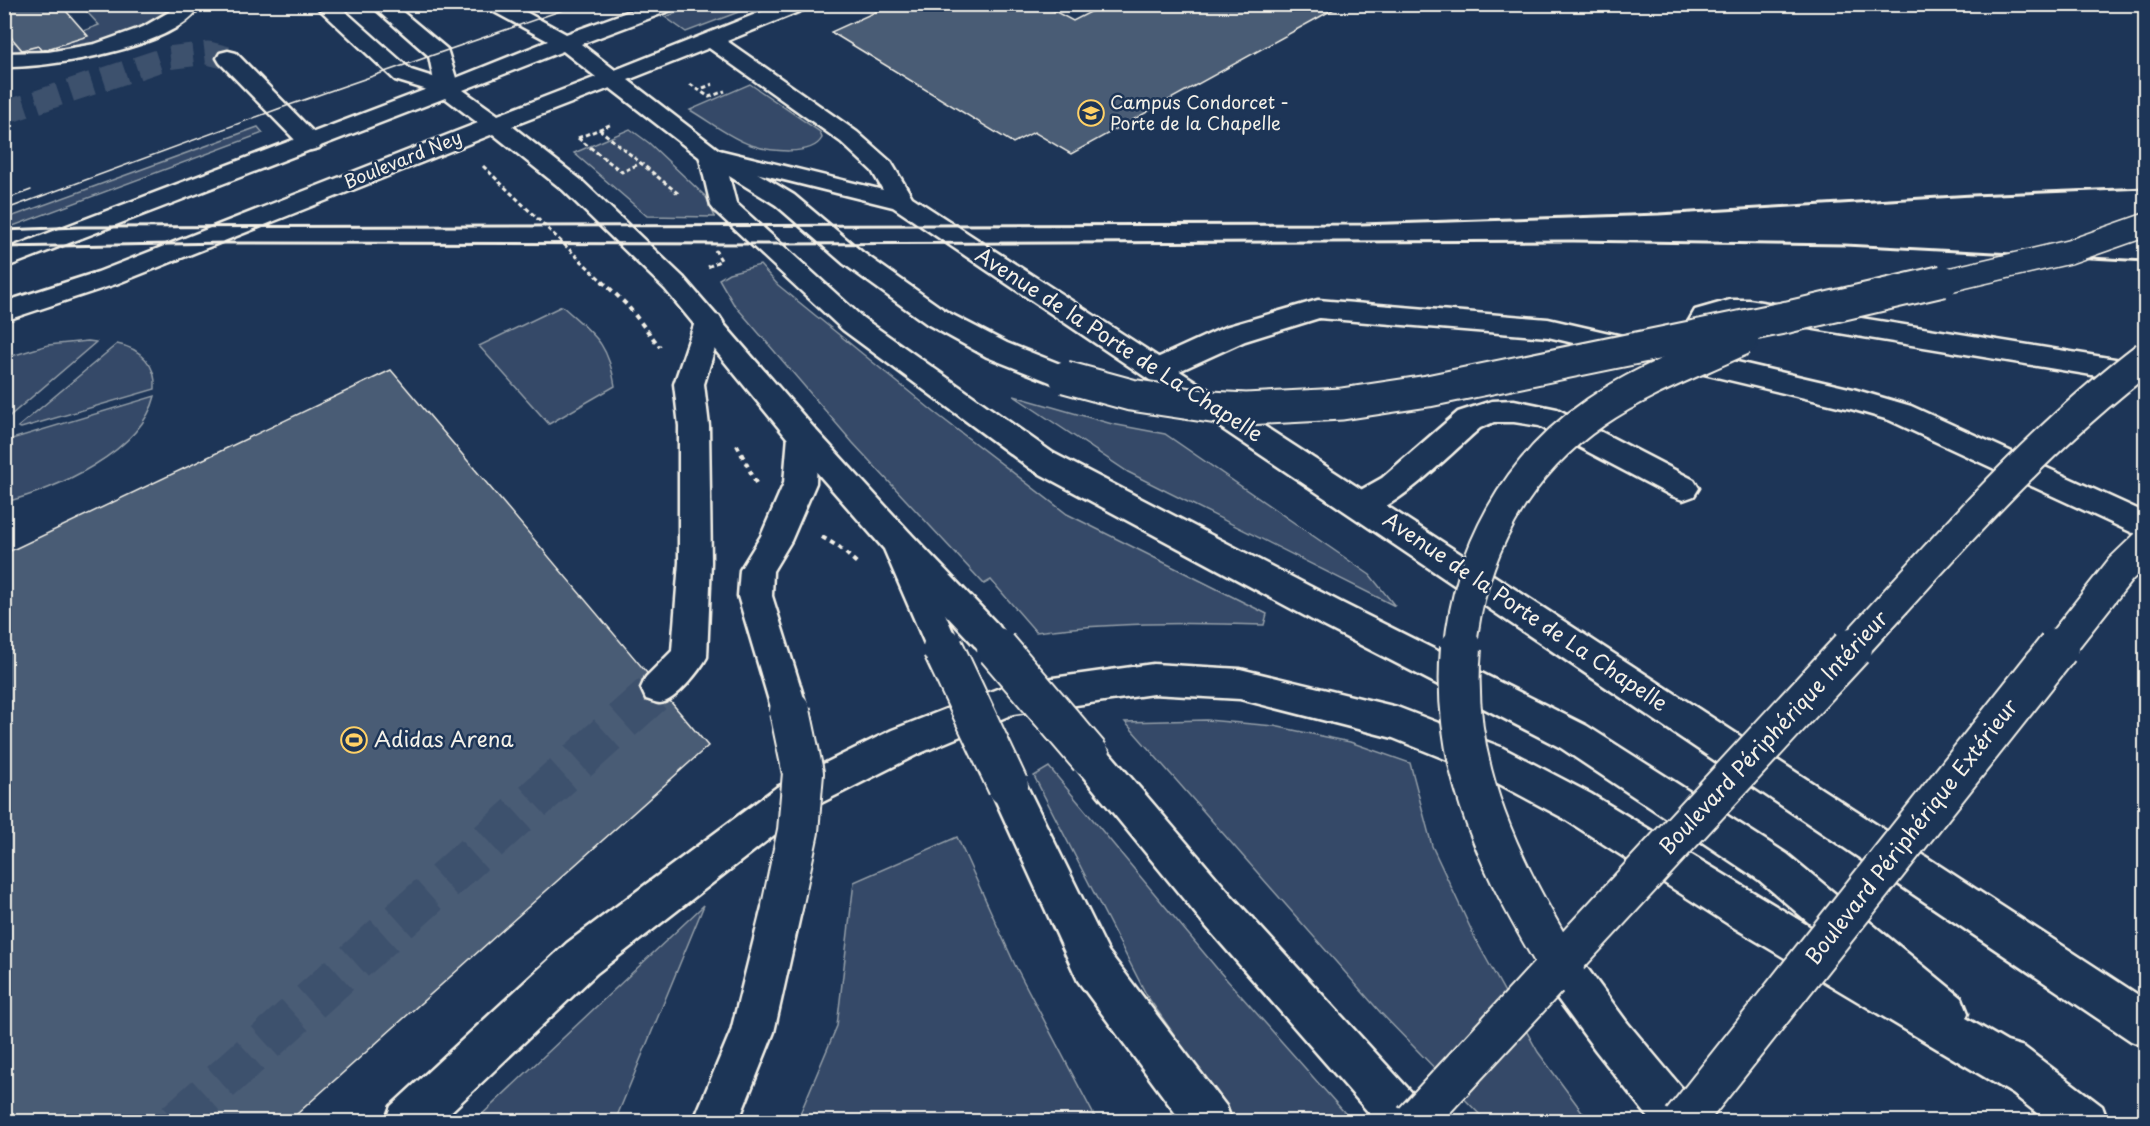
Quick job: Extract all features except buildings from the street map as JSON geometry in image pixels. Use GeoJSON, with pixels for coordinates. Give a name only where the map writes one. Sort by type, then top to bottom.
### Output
{"type":"FeatureCollection","features":[{"type":"Feature","properties":{"kind":"main road"},"geometry":{"type":"LineString","coordinates":[[324,4],[403,75],[447,89],[495,123],[572,185],[674,284],[709,322],[802,436],[987,636],[1218,910],[1408,1122]]}},
{"type":"Feature","properties":{"kind":"main road"},"geometry":{"type":"LineString","coordinates":[[380,4],[439,54],[447,89]]}},
{"type":"Feature","properties":{"kind":"main road","name":"Avenue de la Porte de La Chapelle"},"geometry":{"type":"LineString","coordinates":[[494,4],[565,42],[711,155],[902,202],[2090,987],[2145,1026]]}},
{"type":"Feature","properties":{"kind":"main road"},"geometry":{"type":"LineString","coordinates":[[4,260],[311,143],[565,42],[670,4]]}},
{"type":"Feature","properties":{"kind":"main road","name":"Boulevard Ney"},"geometry":{"type":"LineString","coordinates":[[4,312],[107,278],[801,4]]}},
{"type":"Feature","properties":{"kind":"main road"},"geometry":{"type":"LineString","coordinates":[[4,60],[42,61],[79,55],[146,32],[180,16],[188,9]]}},
{"type":"Feature","properties":{"kind":"main road","name":"Avenue de la Porte de La Chapelle"},"geometry":{"type":"LineString","coordinates":[[710,39],[849,137],[882,167],[902,202]]}},
{"type":"Feature","properties":{"kind":"main road"},"geometry":{"type":"LineString","coordinates":[[228,58],[311,143]]}},
{"type":"Feature","properties":{"kind":"main road"},"geometry":{"type":"LineString","coordinates":[[711,155],[785,200],[854,258],[937,318],[969,337],[1026,362],[1101,388],[1169,402],[1246,409],[1342,404],[1428,391],[1788,317],[2069,252],[2145,225]]}},
{"type":"Feature","properties":{"kind":"main road"},"geometry":{"type":"LineString","coordinates":[[711,155],[724,206],[853,324],[1042,461],[1330,613],[1574,737],[1773,867],[2025,1077],[2086,1122]]}},
{"type":"Feature","properties":{"kind":"main road"},"geometry":{"type":"LineString","coordinates":[[1156,370],[1235,334],[1318,309],[1548,328],[1853,399],[1900,413],[2145,527]]}},
{"type":"Feature","properties":{"kind":"main road"},"geometry":{"type":"LineString","coordinates":[[1691,362],[1697,331],[1705,316],[1730,309],[1749,309],[2145,374]]}},
{"type":"Feature","properties":{"kind":"main road"},"geometry":{"type":"LineString","coordinates":[[1682,1122],[1611,1036],[1564,972],[1523,906],[1501,861],[1482,813],[1473,781],[1461,719],[1458,666],[1461,631],[1474,569],[1484,543],[1506,501],[1536,464],[1577,425],[1604,406],[1788,317]]}},
{"type":"Feature","properties":{"kind":"main road"},"geometry":{"type":"LineString","coordinates":[[659,688],[689,657],[695,562],[694,426],[689,384],[709,322]]}},
{"type":"Feature","properties":{"kind":"main road","name":"Boulevard Périphérique Intérieur"},"geometry":{"type":"LineString","coordinates":[[1414,1122],[1998,490],[2116,379],[2145,357]]}},
{"type":"Feature","properties":{"kind":"main road"},"geometry":{"type":"LineString","coordinates":[[1361,504],[1393,486],[1469,420],[1492,412],[1514,411],[1546,416],[1683,488]]}},
{"type":"Feature","properties":{"kind":"main road"},"geometry":{"type":"LineString","coordinates":[[715,1122],[752,1032],[798,831],[803,773],[790,711],[755,596],[757,570],[775,541],[800,483],[802,436]]}},
{"type":"Feature","properties":{"kind":"main road"},"geometry":{"type":"LineString","coordinates":[[898,542],[943,648],[1093,966],[1210,1122]]}},
{"type":"Feature","properties":{"kind":"main road","name":"Boulevard Périphérique Extérieur"},"geometry":{"type":"LineString","coordinates":[[1682,1122],[2121,569],[2145,545]]}},
{"type":"Feature","properties":{"kind":"main road"},"geometry":{"type":"LineString","coordinates":[[407,1122],[582,958],[791,799],[905,742],[1010,699],[1153,679],[1240,684],[1396,723],[1488,759],[1577,806],[1742,910],[2025,1077]]}},
{"type":"Feature","properties":{"kind":"path"},"geometry":{"type":"LineString","coordinates":[[686,81],[709,97],[728,89]]}},
{"type":"Feature","properties":{"kind":"path"},"geometry":{"type":"LineString","coordinates":[[703,88],[717,82]]}},
{"type":"Feature","properties":{"kind":"path"},"geometry":{"type":"LineString","coordinates":[[570,141],[621,121]]}},
{"type":"Feature","properties":{"kind":"path"},"geometry":{"type":"LineString","coordinates":[[599,129],[681,196]]}},
{"type":"Feature","properties":{"kind":"path"},"geometry":{"type":"LineString","coordinates":[[578,138],[622,171],[641,164]]}},
{"type":"Feature","properties":{"kind":"path"},"geometry":{"type":"LineString","coordinates":[[477,160],[627,305],[689,384]]}},
{"type":"Feature","properties":{"kind":"path"},"geometry":{"type":"LineString","coordinates":[[708,267],[721,260],[710,242]]}},
{"type":"Feature","properties":{"kind":"path"},"geometry":{"type":"LineString","coordinates":[[733,440],[741,450],[756,484],[763,489]]}},
{"type":"Feature","properties":{"kind":"shaded area"},"geometry":{"type":"Polygon","coordinates":[[[108,5],[169,5],[164,13],[154,21],[124,36],[90,47],[59,55],[5,57],[4,46],[15,42],[22,51],[38,46],[42,51],[87,36],[83,31],[99,25],[86,11],[108,5]]]}},
{"type":"Feature","properties":{"kind":"shaded area"},"geometry":{"type":"Polygon","coordinates":[[[698,5],[757,5],[686,32],[665,17],[698,5]]]}},
{"type":"Feature","properties":{"kind":"shaded area"},"geometry":{"type":"Polygon","coordinates":[[[750,84],[820,132],[822,138],[817,144],[800,150],[789,151],[759,147],[735,138],[690,110],[750,84]]]}},
{"type":"Feature","properties":{"kind":"shaded area"},"geometry":{"type":"Polygon","coordinates":[[[258,127],[263,133],[5,229],[5,219],[258,127]]]}},
{"type":"Feature","properties":{"kind":"shaded area"},"geometry":{"type":"Polygon","coordinates":[[[630,129],[649,143],[706,197],[715,217],[647,216],[574,153],[630,129]]]}},
{"type":"Feature","properties":{"kind":"shaded area"},"geometry":{"type":"Polygon","coordinates":[[[760,265],[778,285],[934,412],[1067,514],[1267,614],[1264,625],[1150,624],[1093,626],[1036,632],[991,580],[984,584],[853,443],[733,303],[719,279],[729,273],[760,265]]]}},
{"type":"Feature","properties":{"kind":"shaded area"},"geometry":{"type":"Polygon","coordinates":[[[562,306],[591,332],[604,349],[615,386],[549,424],[479,346],[562,306]]]}},
{"type":"Feature","properties":{"kind":"shaded area"},"geometry":{"type":"Polygon","coordinates":[[[96,342],[5,420],[5,358],[48,345],[96,342]]]}},
{"type":"Feature","properties":{"kind":"shaded area"},"geometry":{"type":"Polygon","coordinates":[[[117,344],[133,349],[145,359],[153,372],[155,389],[18,427],[117,344]]]}},
{"type":"Feature","properties":{"kind":"shaded area"},"geometry":{"type":"Polygon","coordinates":[[[155,396],[147,416],[133,434],[94,466],[48,488],[5,502],[5,441],[155,396]]]}},
{"type":"Feature","properties":{"kind":"shaded area"},"geometry":{"type":"Polygon","coordinates":[[[1014,396],[1112,424],[1165,434],[1370,575],[1395,606],[1128,472],[1014,396]]]}},
{"type":"Feature","properties":{"kind":"shaded area"},"geometry":{"type":"Polygon","coordinates":[[[1207,720],[1274,726],[1350,742],[1410,763],[1432,846],[1477,942],[1538,1052],[1589,1121],[1486,1121],[1380,1012],[1125,722],[1207,720]]]}},
{"type":"Feature","properties":{"kind":"shaded area"},"geometry":{"type":"Polygon","coordinates":[[[1049,767],[1219,971],[1352,1121],[1235,1121],[1147,996],[1034,776],[1049,767]]]}},
{"type":"Feature","properties":{"kind":"shaded area"},"geometry":{"type":"Polygon","coordinates":[[[957,837],[1015,965],[1097,1121],[797,1121],[837,1026],[854,882],[957,837]]]}},
{"type":"Feature","properties":{"kind":"shaded area"},"geometry":{"type":"Polygon","coordinates":[[[704,905],[615,1121],[475,1121],[704,905]]]}},
{"type":"Feature","properties":{"kind":"tunnel"},"geometry":{"type":"LineString","coordinates":[[4,113],[167,58],[208,53],[228,58]]}},
{"type":"Feature","properties":{"kind":"tunnel"},"geometry":{"type":"LineString","coordinates":[[176,1122],[659,688]]}},
{"type":"Feature","properties":{"kind":"tram line"},"geometry":{"type":"LineString","coordinates":[[4,210],[278,109],[580,4]]}},
{"type":"Feature","properties":{"kind":"tram line"},"geometry":{"type":"LineString","coordinates":[[4,200],[31,190]]}},
{"type":"Feature","properties":{"kind":"railway"},"geometry":{"type":"LineString","coordinates":[[4,230],[80,227],[1361,224],[1659,214],[1972,195],[2146,188]]}},
{"type":"Feature","properties":{"kind":"railway"},"geometry":{"type":"LineString","coordinates":[[4,247],[225,243],[777,244],[1573,241],[1845,245],[2146,261]]}},
{"type":"Feature","properties":{"kind":"place","name":"Campus Condorcet - Porte de la Chapelle"},"geometry":{"type":"Point","coordinates":[1091,113]}},
{"type":"Feature","properties":{"kind":"place","name":"Adidas Arena"},"geometry":{"type":"Point","coordinates":[354,740]}}]}
